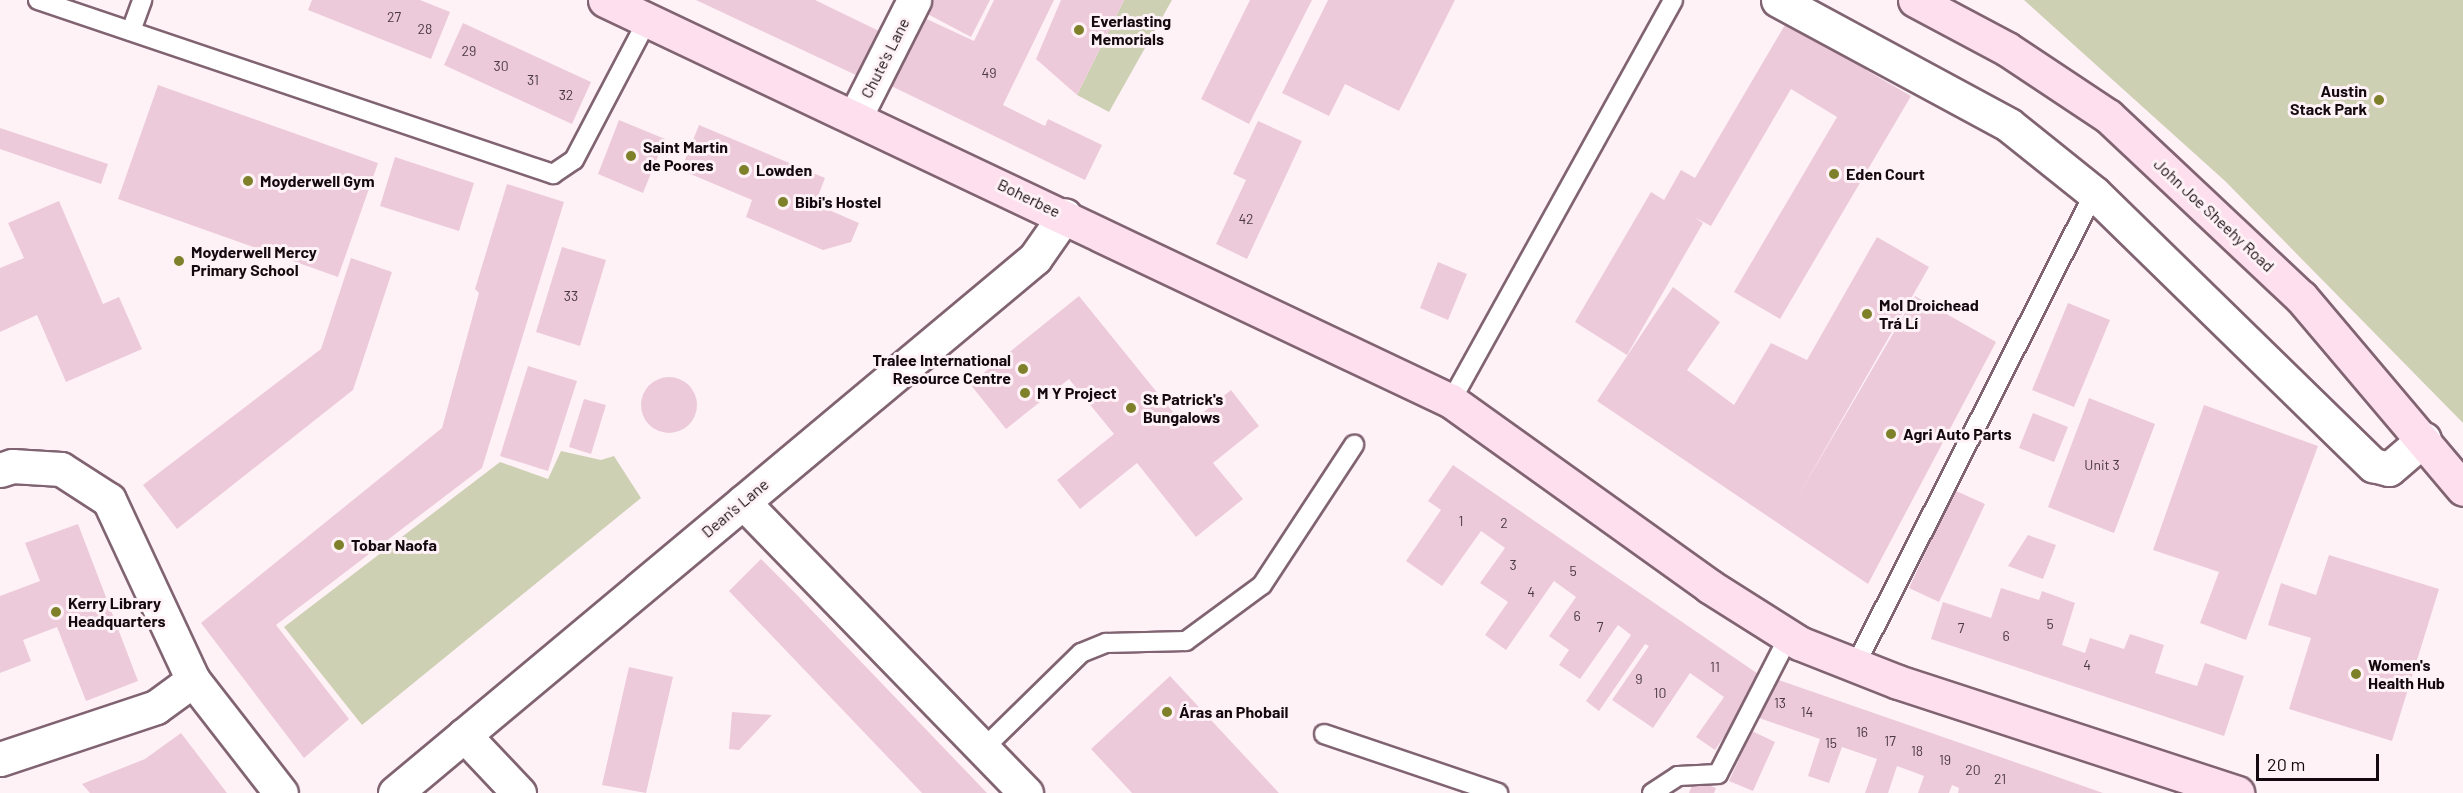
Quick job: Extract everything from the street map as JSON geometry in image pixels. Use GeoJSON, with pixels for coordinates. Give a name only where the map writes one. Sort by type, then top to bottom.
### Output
{"type":"FeatureCollection","features":[{"type":"Feature","properties":{"kind":"main road","name":"Boherbee"},"geometry":{"type":"LineString","coordinates":[[605,0],[856,115],[1451,401],[1709,586],[1789,636],[1855,666],[2237,793]]}},
{"type":"Feature","properties":{"kind":"main road","name":"John Joe Sheehy Road"},"geometry":{"type":"LineString","coordinates":[[1915,0],[2007,49],[2108,116],[2301,297],[2424,439],[2463,489]]}},
{"type":"Feature","properties":{"kind":"street","name":"Chute's Lane"},"geometry":{"type":"LineString","coordinates":[[856,115],[914,0]]}},
{"type":"Feature","properties":{"kind":"street"},"geometry":{"type":"LineString","coordinates":[[1778,0],[2008,125],[2094,193],[2373,465],[2389,469],[2402,462],[2424,439]]}},
{"type":"Feature","properties":{"kind":"street","name":"Dean's Lane"},"geometry":{"type":"LineString","coordinates":[[395,793],[1035,258],[1065,215]]}},
{"type":"Feature","properties":{"kind":"street"},"geometry":{"type":"LineString","coordinates":[[0,470],[12,466],[61,469],[109,500],[193,680],[281,793]]}},
{"type":"Feature","properties":{"kind":"street"},"geometry":{"type":"LineString","coordinates":[[743,502],[1026,793]]}},
{"type":"Feature","properties":{"kind":"street"},"geometry":{"type":"LineString","coordinates":[[0,759],[156,707],[193,680]]}},
{"type":"Feature","properties":{"kind":"street"},"geometry":{"type":"LineString","coordinates":[[464,735],[519,793]]}},
{"type":"Feature","properties":{"kind":"lane"},"geometry":{"type":"LineString","coordinates":[[38,0],[553,174],[574,160],[647,21]]}},
{"type":"Feature","properties":{"kind":"lane"},"geometry":{"type":"LineString","coordinates":[[131,32],[142,0]]}},
{"type":"Feature","properties":{"kind":"lane"},"geometry":{"type":"LineString","coordinates":[[1451,401],[1673,0]]}},
{"type":"Feature","properties":{"kind":"lane"},"geometry":{"type":"LineString","coordinates":[[1855,666],[2094,193]]}},
{"type":"Feature","properties":{"kind":"lane"},"geometry":{"type":"LineString","coordinates":[[982,750],[1081,653],[1107,643],[1186,641],[1262,585],[1354,445]]}},
{"type":"Feature","properties":{"kind":"lane"},"geometry":{"type":"LineString","coordinates":[[1652,793],[1678,776],[1718,774],[1789,636]]}},
{"type":"Feature","properties":{"kind":"lane"},"geometry":{"type":"LineString","coordinates":[[1324,734],[1498,793]]}},
{"type":"Feature","properties":{"kind":"green space"},"geometry":{"type":"Polygon","coordinates":[[[1124,0],[1172,0],[1109,112],[1077,95],[1124,0]]]}},
{"type":"Feature","properties":{"kind":"green space","name":"Austin Stack Park"},"geometry":{"type":"Polygon","coordinates":[[[2024,0],[2463,0],[2463,423],[2225,181],[2024,0]]]}},
{"type":"Feature","properties":{"kind":"green space"},"geometry":{"type":"Polygon","coordinates":[[[561,451],[601,460],[614,456],[641,498],[362,725],[284,627],[500,462],[548,479],[561,451]]]}},
{"type":"Feature","properties":{"kind":"building"},"geometry":{"type":"Polygon","coordinates":[[[312,0],[420,0],[450,12],[431,59],[308,10],[312,0]]]}},
{"type":"Feature","properties":{"kind":"building"},"geometry":{"type":"Polygon","coordinates":[[[696,0],[815,0],[879,31],[858,76],[696,0]]]}},
{"type":"Feature","properties":{"kind":"building"},"geometry":{"type":"Polygon","coordinates":[[[926,0],[990,0],[971,37],[920,10],[926,0]]]}},
{"type":"Feature","properties":{"kind":"building"},"geometry":{"type":"Polygon","coordinates":[[[994,0],[1054,0],[1003,105],[1045,126],[1048,119],[1102,145],[1085,180],[883,82],[916,14],[974,41],[994,0]]]}},
{"type":"Feature","properties":{"kind":"building","name":"Everlasting Memorials"},"geometry":{"type":"Polygon","coordinates":[[[1061,0],[1124,0],[1077,95],[1036,59],[1061,0]]]}},
{"type":"Feature","properties":{"kind":"building"},"geometry":{"type":"Polygon","coordinates":[[[1250,0],[1312,0],[1249,124],[1201,99],[1250,0]]]}},
{"type":"Feature","properties":{"kind":"building"},"geometry":{"type":"Polygon","coordinates":[[[1328,0],[1455,0],[1399,111],[1345,84],[1329,116],[1282,93],[1328,0]]]}},
{"type":"Feature","properties":{"kind":"building"},"geometry":{"type":"Polygon","coordinates":[[[463,23],[591,82],[572,124],[444,65],[463,23]]]}},
{"type":"Feature","properties":{"kind":"building","name":"Eden Court"},"geometry":{"type":"Polygon","coordinates":[[[1786,23],[1823,45],[1830,34],[1872,59],[1866,70],[1911,96],[1780,319],[1734,292],[1837,117],[1791,89],[1711,226],[1694,217],[1703,223],[1627,355],[1575,322],[1651,192],[1664,200],[1681,170],[1695,178],[1786,23]]]}},
{"type":"Feature","properties":{"kind":"building","name":"Moyderwell Gym"},"geometry":{"type":"Polygon","coordinates":[[[158,85],[378,163],[338,277],[118,199],[158,85]]]}},
{"type":"Feature","properties":{"kind":"building","name":"Saint Martin de Poores"},"geometry":{"type":"Polygon","coordinates":[[[619,120],[665,139],[643,193],[598,174],[619,120]]]}},
{"type":"Feature","properties":{"kind":"building"},"geometry":{"type":"Polygon","coordinates":[[[1258,121],[1302,141],[1247,259],[1216,244],[1246,180],[1233,174],[1258,121]]]}},
{"type":"Feature","properties":{"kind":"building"},"geometry":{"type":"Polygon","coordinates":[[[699,125],[825,178],[815,204],[859,223],[851,242],[823,250],[746,217],[752,200],[681,170],[699,125]]]}},
{"type":"Feature","properties":{"kind":"building"},"geometry":{"type":"Polygon","coordinates":[[[0,128],[108,164],[101,184],[0,149],[0,128]]]}},
{"type":"Feature","properties":{"kind":"building"},"geometry":{"type":"Polygon","coordinates":[[[395,157],[474,183],[459,231],[380,206],[395,157]]]}},
{"type":"Feature","properties":{"kind":"building","name":"Tobar Naofa"},"geometry":{"type":"Polygon","coordinates":[[[507,184],[564,202],[482,468],[276,625],[349,719],[304,758],[201,623],[442,428],[479,293],[475,289],[507,184]]]}},
{"type":"Feature","properties":{"kind":"building"},"geometry":{"type":"Polygon","coordinates":[[[59,201],[103,304],[119,297],[142,349],[66,382],[37,315],[0,332],[0,268],[24,258],[8,223],[59,201]]]}},
{"type":"Feature","properties":{"kind":"building"},"geometry":{"type":"Polygon","coordinates":[[[1877,237],[1929,267],[1797,498],[1915,296],[1996,342],[1868,584],[1597,401],[1673,287],[1720,322],[1687,370],[1734,405],[1771,343],[1807,360],[1877,237]]]}},
{"type":"Feature","properties":{"kind":"building"},"geometry":{"type":"Polygon","coordinates":[[[562,247],[606,260],[580,346],[536,332],[562,247]]]}},
{"type":"Feature","properties":{"kind":"building"},"geometry":{"type":"Polygon","coordinates":[[[351,258],[392,272],[353,390],[177,529],[143,485],[321,349],[351,258]]]}},
{"type":"Feature","properties":{"kind":"building"},"geometry":{"type":"Polygon","coordinates":[[[1438,262],[1467,274],[1448,320],[1420,308],[1438,262]]]}},
{"type":"Feature","properties":{"kind":"building","name":"St Patrick's Bungalows"},"geometry":{"type":"Polygon","coordinates":[[[1079,296],[1185,427],[1231,390],[1259,426],[1213,463],[1243,499],[1196,537],[1137,463],[1080,509],[1057,480],[1114,434],[1069,379],[1006,429],[970,384],[1079,296]]]}},
{"type":"Feature","properties":{"kind":"building"},"geometry":{"type":"Polygon","coordinates":[[[2068,303],[2110,320],[2074,407],[2032,390],[2068,303]]]}},
{"type":"Feature","properties":{"kind":"building"},"geometry":{"type":"Polygon","coordinates":[[[528,366],[577,381],[548,471],[500,456],[528,366]]]}},
{"type":"Feature","properties":{"kind":"building"},"geometry":{"type":"Polygon","coordinates":[[[669,377],[680,379],[689,385],[695,394],[697,405],[695,416],[689,425],[680,431],[669,433],[658,431],[649,425],[643,416],[641,405],[643,394],[649,385],[658,379],[669,377]]]}},
{"type":"Feature","properties":{"kind":"building"},"geometry":{"type":"Polygon","coordinates":[[[2089,398],[2155,424],[2114,533],[2048,507],[2089,398]]]}},
{"type":"Feature","properties":{"kind":"building"},"geometry":{"type":"Polygon","coordinates":[[[584,399],[606,405],[591,454],[569,447],[584,399]]]}},
{"type":"Feature","properties":{"kind":"building"},"geometry":{"type":"Polygon","coordinates":[[[2204,405],[2318,446],[2246,640],[2200,623],[2219,572],[2153,550],[2204,405]]]}},
{"type":"Feature","properties":{"kind":"building"},"geometry":{"type":"Polygon","coordinates":[[[2033,413],[2068,427],[2054,462],[2019,448],[2033,413]]]}},
{"type":"Feature","properties":{"kind":"building"},"geometry":{"type":"Polygon","coordinates":[[[1453,465],[1764,678],[1715,750],[1696,737],[1724,697],[1690,673],[1653,728],[1612,700],[1649,646],[1645,644],[1599,711],[1586,701],[1631,635],[1618,625],[1580,679],[1559,665],[1569,650],[1549,636],[1576,597],[1554,581],[1506,650],[1485,635],[1508,602],[1480,583],[1505,548],[1481,531],[1442,586],[1406,561],[1441,510],[1428,501],[1453,465]]]}},
{"type":"Feature","properties":{"kind":"building"},"geometry":{"type":"Polygon","coordinates":[[[1954,490],[1985,504],[1939,602],[1909,588],[1954,490]]]}},
{"type":"Feature","properties":{"kind":"building","name":"Kerry Library Headquarters"},"geometry":{"type":"Polygon","coordinates":[[[78,524],[138,681],[86,701],[57,627],[23,640],[31,661],[0,673],[0,596],[40,581],[25,543],[78,524]]]}},
{"type":"Feature","properties":{"kind":"building"},"geometry":{"type":"Polygon","coordinates":[[[2028,535],[2056,545],[2043,579],[2008,566],[2028,535]]]}},
{"type":"Feature","properties":{"kind":"building","name":"Women's Health Hub"},"geometry":{"type":"Polygon","coordinates":[[[2329,555],[2439,589],[2392,741],[2289,709],[2311,638],[2268,625],[2281,583],[2316,595],[2329,555]]]}},
{"type":"Feature","properties":{"kind":"building"},"geometry":{"type":"Polygon","coordinates":[[[761,559],[987,793],[922,793],[729,591],[761,559]]]}},
{"type":"Feature","properties":{"kind":"building"},"geometry":{"type":"Polygon","coordinates":[[[2001,588],[2039,600],[2042,591],[2075,603],[2062,645],[2085,653],[2090,638],[2124,649],[2130,634],[2164,645],[2155,673],[2197,686],[2205,663],[2244,676],[2224,736],[1931,639],[1943,602],[1991,618],[2001,588]]]}},
{"type":"Feature","properties":{"kind":"building"},"geometry":{"type":"Polygon","coordinates":[[[629,667],[673,677],[646,793],[602,785],[629,667]]]}},
{"type":"Feature","properties":{"kind":"building","name":"Áras an Phobail"},"geometry":{"type":"Polygon","coordinates":[[[1170,676],[1279,793],[1132,793],[1091,749],[1170,676]]]}},
{"type":"Feature","properties":{"kind":"building"},"geometry":{"type":"Polygon","coordinates":[[[1773,678],[2103,793],[1958,793],[1959,788],[1952,785],[1949,793],[1918,793],[1924,776],[1897,766],[1888,793],[1865,793],[1877,759],[1842,747],[1829,783],[1808,776],[1820,739],[1759,718],[1773,678]]]}},
{"type":"Feature","properties":{"kind":"building"},"geometry":{"type":"Polygon","coordinates":[[[732,712],[772,715],[739,750],[729,749],[732,712]]]}},
{"type":"Feature","properties":{"kind":"building"},"geometry":{"type":"Polygon","coordinates":[[[1752,731],[1775,742],[1753,791],[1729,781],[1752,731]]]}},
{"type":"Feature","properties":{"kind":"building"},"geometry":{"type":"Polygon","coordinates":[[[181,733],[227,793],[90,793],[82,784],[145,759],[181,733]]]}},
{"type":"Feature","properties":{"kind":"building"},"geometry":{"type":"Polygon","coordinates":[[[1694,780],[1716,788],[1714,793],[1689,793],[1694,780]]]}},
{"type":"Feature","properties":{"kind":"place","name":"Everlasting Memorials"},"geometry":{"type":"Point","coordinates":[1079,30]}},
{"type":"Feature","properties":{"kind":"place","name":"Austin Stack Park"},"geometry":{"type":"Point","coordinates":[2379,100]}},
{"type":"Feature","properties":{"kind":"place","name":"Saint Martin de Poores"},"geometry":{"type":"Point","coordinates":[631,156]}},
{"type":"Feature","properties":{"kind":"place","name":"Lowden"},"geometry":{"type":"Point","coordinates":[744,170]}},
{"type":"Feature","properties":{"kind":"place","name":"Eden Court"},"geometry":{"type":"Point","coordinates":[1834,174]}},
{"type":"Feature","properties":{"kind":"place","name":"Moyderwell Gym"},"geometry":{"type":"Point","coordinates":[248,181]}},
{"type":"Feature","properties":{"kind":"place","name":"Bibi's Hostel"},"geometry":{"type":"Point","coordinates":[783,202]}},
{"type":"Feature","properties":{"kind":"place","name":"Moyderwell Mercy Primary School"},"geometry":{"type":"Point","coordinates":[179,261]}},
{"type":"Feature","properties":{"kind":"place","name":"Mol Droichead Trá Lí"},"geometry":{"type":"Point","coordinates":[1867,314]}},
{"type":"Feature","properties":{"kind":"place","name":"Tralee International Resource Centre"},"geometry":{"type":"Point","coordinates":[1023,369]}},
{"type":"Feature","properties":{"kind":"place","name":"M Y Project"},"geometry":{"type":"Point","coordinates":[1025,393]}},
{"type":"Feature","properties":{"kind":"place","name":"St Patrick's Bungalows"},"geometry":{"type":"Point","coordinates":[1131,408]}},
{"type":"Feature","properties":{"kind":"place","name":"Agri Auto Parts"},"geometry":{"type":"Point","coordinates":[1891,434]}},
{"type":"Feature","properties":{"kind":"place","name":"Tobar Naofa"},"geometry":{"type":"Point","coordinates":[339,545]}},
{"type":"Feature","properties":{"kind":"place","name":"Kerry Library Headquarters"},"geometry":{"type":"Point","coordinates":[56,612]}},
{"type":"Feature","properties":{"kind":"place","name":"Women's Health Hub"},"geometry":{"type":"Point","coordinates":[2356,674]}},
{"type":"Feature","properties":{"kind":"place","name":"Áras an Phobail"},"geometry":{"type":"Point","coordinates":[1167,712]}}]}
